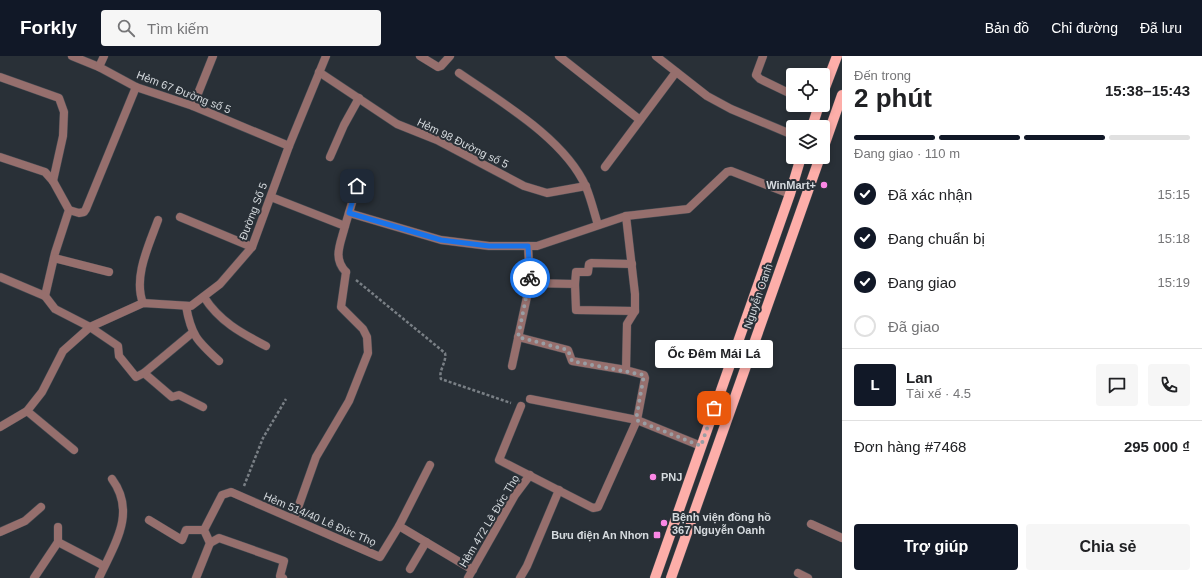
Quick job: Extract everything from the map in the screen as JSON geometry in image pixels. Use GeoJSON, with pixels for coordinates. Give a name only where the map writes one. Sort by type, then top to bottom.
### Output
{"type":"FeatureCollection","features":[{"type":"Feature","properties":{"kind":"main road"},"geometry":{"type":"LineString","coordinates":[[830,74],[837,56]]}},
{"type":"Feature","properties":{"kind":"main road"},"geometry":{"type":"LineString","coordinates":[[830,129],[842,95]]}},
{"type":"Feature","properties":{"kind":"main road","name":"Nguyễn Oanh"},"geometry":{"type":"LineString","coordinates":[[654,578],[790,194],[799,164]]}},
{"type":"Feature","properties":{"kind":"main road","name":"Nguyễn Oanh"},"geometry":{"type":"LineString","coordinates":[[671,578],[818,164]]}},
{"type":"Feature","properties":{"kind":"street","name":"Hẻm 67 Đường số 5"},"geometry":{"type":"LineString","coordinates":[[72,56],[99,67],[136,87],[193,106],[289,146]]}},
{"type":"Feature","properties":{"kind":"street"},"geometry":{"type":"LineString","coordinates":[[99,67],[104,56]]}},
{"type":"Feature","properties":{"kind":"street"},"geometry":{"type":"LineString","coordinates":[[193,106],[213,56]]}},
{"type":"Feature","properties":{"kind":"street","name":"Đường Số 5"},"geometry":{"type":"LineString","coordinates":[[186,306],[191,306],[220,284],[252,247],[289,146],[326,56]]}},
{"type":"Feature","properties":{"kind":"street"},"geometry":{"type":"LineString","coordinates":[[420,56],[440,67],[450,56]]}},
{"type":"Feature","properties":{"kind":"street"},"geometry":{"type":"LineString","coordinates":[[559,56],[640,120]]}},
{"type":"Feature","properties":{"kind":"street"},"geometry":{"type":"LineString","coordinates":[[656,56],[707,96],[731,109],[786,132]]}},
{"type":"Feature","properties":{"kind":"street"},"geometry":{"type":"LineString","coordinates":[[763,56],[756,75],[760,79],[786,92]]}},
{"type":"Feature","properties":{"kind":"street","name":"Hẻm 98 Đường số 5"},"geometry":{"type":"LineString","coordinates":[[320,72],[397,124],[437,140],[524,186],[547,193],[586,186]]}},
{"type":"Feature","properties":{"kind":"street"},"geometry":{"type":"LineString","coordinates":[[605,167],[676,72]]}},
{"type":"Feature","properties":{"kind":"street"},"geometry":{"type":"LineString","coordinates":[[459,73],[549,140],[570,161],[586,186],[598,225]]}},
{"type":"Feature","properties":{"kind":"street"},"geometry":{"type":"LineString","coordinates":[[0,76],[59,98],[64,112],[63,136],[53,181]]}},
{"type":"Feature","properties":{"kind":"street"},"geometry":{"type":"LineString","coordinates":[[0,157],[44,172],[53,181],[69,210],[80,213],[84,212],[136,87]]}},
{"type":"Feature","properties":{"kind":"street"},"geometry":{"type":"LineString","coordinates":[[330,157],[344,125],[359,98]]}},
{"type":"Feature","properties":{"kind":"street"},"geometry":{"type":"LineString","coordinates":[[349,213],[441,240],[489,246],[533,246],[626,216],[688,209],[731,171],[790,194]]}},
{"type":"Feature","properties":{"kind":"street"},"geometry":{"type":"LineString","coordinates":[[294,519],[316,457],[358,382],[368,353],[367,337],[363,329],[341,307],[346,272],[340,266],[337,258],[357,186]]}},
{"type":"Feature","properties":{"kind":"street"},"geometry":{"type":"LineString","coordinates":[[271,197],[345,226]]}},
{"type":"Feature","properties":{"kind":"street"},"geometry":{"type":"LineString","coordinates":[[46,296],[54,258],[69,210]]}},
{"type":"Feature","properties":{"kind":"street"},"geometry":{"type":"LineString","coordinates":[[626,216],[632,264],[635,311],[627,324],[626,370]]}},
{"type":"Feature","properties":{"kind":"street"},"geometry":{"type":"LineString","coordinates":[[180,217],[252,247]]}},
{"type":"Feature","properties":{"kind":"street"},"geometry":{"type":"LineString","coordinates":[[143,303],[140,293],[141,275],[145,257],[158,220]]}},
{"type":"Feature","properties":{"kind":"street"},"geometry":{"type":"LineString","coordinates":[[512,366],[530,283],[533,246]]}},
{"type":"Feature","properties":{"kind":"street"},"geometry":{"type":"LineString","coordinates":[[54,258],[109,272]]}},
{"type":"Feature","properties":{"kind":"street"},"geometry":{"type":"LineString","coordinates":[[632,264],[591,263],[588,272],[576,272],[576,310],[635,311]]}},
{"type":"Feature","properties":{"kind":"street"},"geometry":{"type":"LineString","coordinates":[[0,277],[46,296],[54,309],[90,327],[118,346],[119,356],[136,377],[144,373],[192,333]]}},
{"type":"Feature","properties":{"kind":"street"},"geometry":{"type":"LineString","coordinates":[[530,283],[575,284]]}},
{"type":"Feature","properties":{"kind":"street"},"geometry":{"type":"LineString","coordinates":[[204,296],[212,310],[230,326],[266,346]]}},
{"type":"Feature","properties":{"kind":"street"},"geometry":{"type":"LineString","coordinates":[[0,427],[27,410],[42,392],[63,351],[90,327],[143,303],[186,306],[192,333],[203,347],[219,361]]}},
{"type":"Feature","properties":{"kind":"street"},"geometry":{"type":"LineString","coordinates":[[518,337],[568,350],[572,361],[626,370],[644,375],[645,378],[636,420],[598,507],[592,508],[499,460],[521,406]]}},
{"type":"Feature","properties":{"kind":"street"},"geometry":{"type":"LineString","coordinates":[[144,373],[172,397],[179,395],[203,406]]}},
{"type":"Feature","properties":{"kind":"street"},"geometry":{"type":"LineString","coordinates":[[530,399],[636,420],[701,446]]}},
{"type":"Feature","properties":{"kind":"street"},"geometry":{"type":"LineString","coordinates":[[27,410],[74,450]]}},
{"type":"Feature","properties":{"kind":"street","name":"Hẻm 514/40 Lê Đức Thọ"},"geometry":{"type":"LineString","coordinates":[[204,530],[222,495],[230,492],[380,557],[399,526],[430,465]]}},
{"type":"Feature","properties":{"kind":"street","name":"Hẻm 472 Lê Đức Thọ"},"geometry":{"type":"LineString","coordinates":[[468,578],[515,495],[530,475]]}},
{"type":"Feature","properties":{"kind":"street"},"geometry":{"type":"LineString","coordinates":[[99,578],[120,533],[124,515],[120,489],[112,479]]}},
{"type":"Feature","properties":{"kind":"street"},"geometry":{"type":"LineString","coordinates":[[520,578],[527,566],[559,490]]}},
{"type":"Feature","properties":{"kind":"street"},"geometry":{"type":"LineString","coordinates":[[0,532],[25,521],[41,507]]}},
{"type":"Feature","properties":{"kind":"street"},"geometry":{"type":"LineString","coordinates":[[149,520],[182,540],[186,530],[204,530],[210,543]]}},
{"type":"Feature","properties":{"kind":"street"},"geometry":{"type":"LineString","coordinates":[[811,524],[842,538]]}},
{"type":"Feature","properties":{"kind":"street"},"geometry":{"type":"LineString","coordinates":[[399,526],[473,570]]}},
{"type":"Feature","properties":{"kind":"street"},"geometry":{"type":"LineString","coordinates":[[34,578],[58,542],[58,527]]}},
{"type":"Feature","properties":{"kind":"street"},"geometry":{"type":"LineString","coordinates":[[196,578],[210,543],[219,538],[284,561],[280,576],[283,578]]}},
{"type":"Feature","properties":{"kind":"street"},"geometry":{"type":"LineString","coordinates":[[58,542],[104,566]]}},
{"type":"Feature","properties":{"kind":"street"},"geometry":{"type":"LineString","coordinates":[[410,569],[426,542]]}},
{"type":"Feature","properties":{"kind":"street"},"geometry":{"type":"LineString","coordinates":[[798,573],[808,578]]}},
{"type":"Feature","properties":{"kind":"path"},"geometry":{"type":"LineString","coordinates":[[346,272],[445,353],[446,357],[440,375],[441,379],[521,406]]}},
{"type":"Feature","properties":{"kind":"path"},"geometry":{"type":"LineString","coordinates":[[240,496],[263,438],[286,398]]}},
{"type":"Feature","properties":{"kind":"way so far"},"geometry":{"type":"LineString","coordinates":[[530,278],[518,337],[568,350],[572,361],[626,370],[644,375],[645,378],[636,420],[701,446],[714,408]]}},
{"type":"Feature","properties":{"kind":"place","name":"WinMart+"},"geometry":{"type":"Point","coordinates":[824,185]}},
{"type":"Feature","properties":{"kind":"place","name":"Ốc Đêm Mái Lá"},"geometry":{"type":"Point","coordinates":[714,408]}},
{"type":"Feature","properties":{"kind":"place","name":"PNJ"},"geometry":{"type":"Point","coordinates":[653,477]}},
{"type":"Feature","properties":{"kind":"place","name":"Bệnh viện đồng hồ 367 Nguyễn Oanh"},"geometry":{"type":"Point","coordinates":[664,523]}},
{"type":"Feature","properties":{"kind":"place","name":"Bưu điện An Nhơn"},"geometry":{"type":"Point","coordinates":[657,535]}},
{"type":"Feature","properties":{"kind":"route"},"geometry":{"type":"LineString","coordinates":[[357,186],[349,213],[441,240],[489,246],[528,246],[530,278]]}}]}
